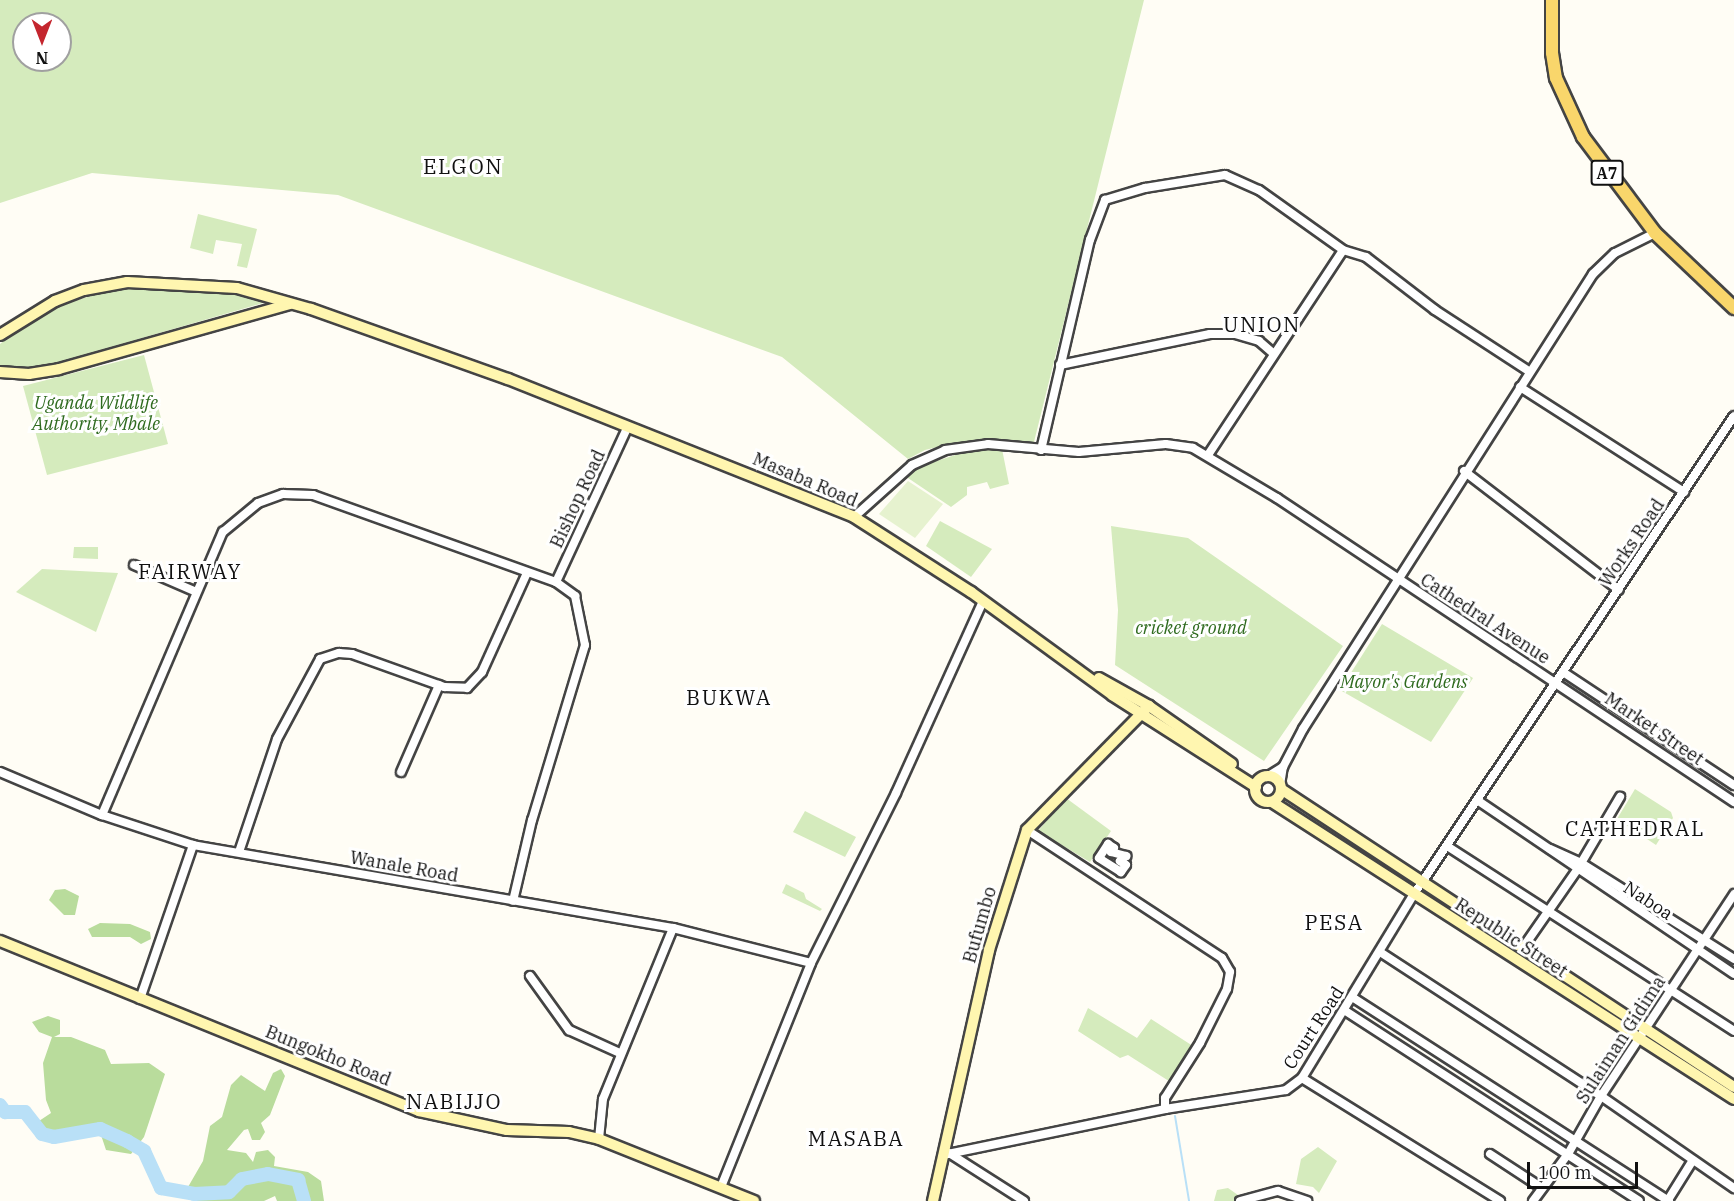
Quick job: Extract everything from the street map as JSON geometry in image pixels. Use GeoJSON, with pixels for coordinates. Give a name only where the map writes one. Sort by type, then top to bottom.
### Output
{"type":"FeatureCollection","features":[{"type":"Feature","properties":{"kind":"main road","name":"A7"},"geometry":{"type":"LineString","coordinates":[[1552,0],[1552,52],[1566,105],[1599,163],[1655,233],[1734,308]]}},
{"type":"Feature","properties":{"kind":"street"},"geometry":{"type":"LineString","coordinates":[[1041,450],[1100,206],[1111,196],[1225,175],[1259,190],[1343,250],[1366,257],[1435,310],[1530,372]]}},
{"type":"Feature","properties":{"kind":"street"},"geometry":{"type":"LineString","coordinates":[[1272,802],[1280,787],[1283,767],[1464,471],[1602,263],[1655,233]]}},
{"type":"Feature","properties":{"kind":"street"},"geometry":{"type":"LineString","coordinates":[[1208,455],[1273,353],[1343,250]]}},
{"type":"Feature","properties":{"kind":"street","name":"Masaba Road"},"geometry":{"type":"LineString","coordinates":[[0,335],[54,301],[127,282],[237,288],[291,304],[508,379],[854,517],[983,601],[1080,668],[1261,781]]}},
{"type":"Feature","properties":{"kind":"street"},"geometry":{"type":"LineString","coordinates":[[0,372],[29,374],[59,369],[291,304]]}},
{"type":"Feature","properties":{"kind":"street"},"geometry":{"type":"LineString","coordinates":[[1060,365],[1210,334],[1234,334],[1260,341],[1273,353]]}},
{"type":"Feature","properties":{"kind":"street"},"geometry":{"type":"LineString","coordinates":[[1520,387],[1684,492]]}},
{"type":"Feature","properties":{"kind":"street","name":"Works Road"},"geometry":{"type":"LineString","coordinates":[[1555,684],[1734,416]]}},
{"type":"Feature","properties":{"kind":"street","name":"Bishop Road"},"geometry":{"type":"LineString","coordinates":[[556,582],[627,428]]}},
{"type":"Feature","properties":{"kind":"street","name":"Cathedral Avenue"},"geometry":{"type":"LineString","coordinates":[[854,517],[892,479],[927,455],[968,445],[1079,452],[1166,444],[1208,455],[1555,684]]}},
{"type":"Feature","properties":{"kind":"street"},"geometry":{"type":"LineString","coordinates":[[1464,471],[1619,590]]}},
{"type":"Feature","properties":{"kind":"street"},"geometry":{"type":"LineString","coordinates":[[102,815],[194,591],[223,532],[238,516],[258,503],[297,492],[556,582],[575,596],[585,645],[532,820],[513,901]]}},
{"type":"Feature","properties":{"kind":"street"},"geometry":{"type":"LineString","coordinates":[[134,565],[194,591]]}},
{"type":"Feature","properties":{"kind":"street"},"geometry":{"type":"LineString","coordinates":[[239,852],[277,739],[320,659],[339,653],[352,654],[439,685],[456,689],[475,684],[527,573]]}},
{"type":"Feature","properties":{"kind":"street"},"geometry":{"type":"LineString","coordinates":[[721,1187],[811,963],[896,793],[983,601]]}},
{"type":"Feature","properties":{"kind":"street","name":"Market Street"},"geometry":{"type":"LineString","coordinates":[[1563,672],[1734,785]]}},
{"type":"Feature","properties":{"kind":"street","name":"Market Street"},"geometry":{"type":"LineString","coordinates":[[1555,684],[1734,802]]}},
{"type":"Feature","properties":{"kind":"street","name":"Court Road"},"geometry":{"type":"LineString","coordinates":[[946,1154],[1165,1109],[1286,1090],[1302,1078],[1414,894],[1555,684]]}},
{"type":"Feature","properties":{"kind":"street"},"geometry":{"type":"LineString","coordinates":[[401,772],[439,685]]}},
{"type":"Feature","properties":{"kind":"street","name":"Bufumbo"},"geometry":{"type":"LineString","coordinates":[[933,1201],[946,1154],[988,950],[1027,830],[1146,710]]}},
{"type":"Feature","properties":{"kind":"street"},"geometry":{"type":"LineString","coordinates":[[1630,732],[1638,721]]}},
{"type":"Feature","properties":{"kind":"street"},"geometry":{"type":"LineString","coordinates":[[1261,781],[1283,767]]}},
{"type":"Feature","properties":{"kind":"street","name":"Wanale Road"},"geometry":{"type":"LineString","coordinates":[[0,772],[102,815],[193,845],[673,928],[811,963]]}},
{"type":"Feature","properties":{"kind":"street","name":"Republic Street"},"geometry":{"type":"LineString","coordinates":[[1734,1087],[1642,1034],[1414,894],[1272,802],[1259,799],[1261,781],[1280,787],[1423,882],[1522,949],[1642,1034],[1734,1099]]}},
{"type":"Feature","properties":{"kind":"street"},"geometry":{"type":"LineString","coordinates":[[1522,949],[1579,867],[1620,797]]}},
{"type":"Feature","properties":{"kind":"street","name":"Naboa"},"geometry":{"type":"LineString","coordinates":[[1477,800],[1549,849],[1734,959]]}},
{"type":"Feature","properties":{"kind":"street"},"geometry":{"type":"LineString","coordinates":[[1027,830],[1222,958],[1230,972],[1227,989],[1200,1043],[1165,1098],[1165,1109]]}},
{"type":"Feature","properties":{"kind":"street"},"geometry":{"type":"LineString","coordinates":[[1108,844],[1114,848],[1112,852],[1126,856],[1120,861],[1126,865],[1121,872],[1099,858],[1108,844]]}},
{"type":"Feature","properties":{"kind":"street"},"geometry":{"type":"LineString","coordinates":[[140,999],[193,845]]}},
{"type":"Feature","properties":{"kind":"street"},"geometry":{"type":"LineString","coordinates":[[1447,846],[1734,1031]]}},
{"type":"Feature","properties":{"kind":"street","name":"Naboa"},"geometry":{"type":"LineString","coordinates":[[1579,867],[1697,951],[1734,974]]}},
{"type":"Feature","properties":{"kind":"street","name":"Sulaiman Gidima"},"geometry":{"type":"LineString","coordinates":[[1533,1201],[1568,1154],[1601,1096],[1734,894]]}},
{"type":"Feature","properties":{"kind":"street"},"geometry":{"type":"LineString","coordinates":[[599,1139],[603,1099],[673,928]]}},
{"type":"Feature","properties":{"kind":"street","name":"Bungokho Road"},"geometry":{"type":"LineString","coordinates":[[0,941],[419,1111],[507,1130],[569,1132],[599,1139],[754,1201]]}},
{"type":"Feature","properties":{"kind":"street"},"geometry":{"type":"LineString","coordinates":[[1380,952],[1601,1096],[1734,1188]]}},
{"type":"Feature","properties":{"kind":"street"},"geometry":{"type":"LineString","coordinates":[[530,976],[569,1030],[620,1053]]}},
{"type":"Feature","properties":{"kind":"street"},"geometry":{"type":"LineString","coordinates":[[1352,997],[1669,1201],[1693,1160]]}},
{"type":"Feature","properties":{"kind":"street"},"geometry":{"type":"LineString","coordinates":[[1344,1010],[1639,1201]]}},
{"type":"Feature","properties":{"kind":"street"},"geometry":{"type":"LineString","coordinates":[[1302,1078],[1500,1201]]}},
{"type":"Feature","properties":{"kind":"street"},"geometry":{"type":"LineString","coordinates":[[946,1154],[1024,1201]]}},
{"type":"Feature","properties":{"kind":"street"},"geometry":{"type":"LineString","coordinates":[[1490,1154],[1542,1188]]}},
{"type":"Feature","properties":{"kind":"street"},"geometry":{"type":"LineString","coordinates":[[1240,1201],[1278,1191],[1307,1201]]}},
{"type":"Feature","properties":{"kind":"green space"},"geometry":{"type":"Polygon","coordinates":[[[0,0],[1144,0],[1034,442],[989,440],[954,443],[925,450],[908,459],[782,357],[338,195],[92,173],[0,203],[0,0]]]}},
{"type":"Feature","properties":{"kind":"green space"},"geometry":{"type":"Polygon","coordinates":[[[198,214],[257,229],[247,268],[237,266],[242,244],[216,240],[213,254],[190,248],[198,214]]]}},
{"type":"Feature","properties":{"kind":"green space"},"geometry":{"type":"Polygon","coordinates":[[[126,286],[232,293],[270,301],[63,361],[24,369],[0,366],[0,344],[42,310],[126,286]]]}},
{"type":"Feature","properties":{"kind":"green space","name":"Uganda Wildlife Authority, Mbale"},"geometry":{"type":"Polygon","coordinates":[[[144,355],[168,444],[47,475],[23,386],[144,355]]]}},
{"type":"Feature","properties":{"kind":"green space"},"geometry":{"type":"Polygon","coordinates":[[[974,449],[1002,449],[1009,484],[990,489],[987,482],[967,487],[967,495],[951,507],[905,476],[918,467],[974,449]]]}},
{"type":"Feature","properties":{"kind":"green space"},"geometry":{"type":"Polygon","coordinates":[[[908,481],[943,504],[915,538],[879,514],[908,481]]]}},
{"type":"Feature","properties":{"kind":"green space"},"geometry":{"type":"Polygon","coordinates":[[[940,521],[992,549],[971,577],[926,546],[940,521]]]}},
{"type":"Feature","properties":{"kind":"green space","name":"cricket ground"},"geometry":{"type":"Polygon","coordinates":[[[1111,526],[1188,538],[1343,646],[1264,761],[1115,665],[1118,610],[1111,526]]]}},
{"type":"Feature","properties":{"kind":"green space"},"geometry":{"type":"Polygon","coordinates":[[[74,547],[98,547],[98,559],[73,558],[74,547]]]}},
{"type":"Feature","properties":{"kind":"green space"},"geometry":{"type":"Polygon","coordinates":[[[42,569],[118,573],[96,632],[16,592],[42,569]]]}},
{"type":"Feature","properties":{"kind":"green space","name":"Mayor's Gardens"},"geometry":{"type":"Polygon","coordinates":[[[1382,624],[1473,678],[1431,742],[1340,690],[1382,624]]]}},
{"type":"Feature","properties":{"kind":"green space"},"geometry":{"type":"Polygon","coordinates":[[[1635,789],[1671,812],[1673,818],[1656,845],[1617,819],[1635,789]]]}},
{"type":"Feature","properties":{"kind":"green space"},"geometry":{"type":"Polygon","coordinates":[[[1066,798],[1111,831],[1090,862],[1038,831],[1066,798]]]}},
{"type":"Feature","properties":{"kind":"green space"},"geometry":{"type":"Polygon","coordinates":[[[805,811],[856,837],[845,857],[793,832],[805,811]]]}},
{"type":"Feature","properties":{"kind":"green space"},"geometry":{"type":"Polygon","coordinates":[[[786,884],[804,893],[806,899],[822,909],[820,911],[782,893],[786,884]]]}},
{"type":"Feature","properties":{"kind":"green space"},"geometry":{"type":"Polygon","coordinates":[[[65,889],[79,896],[75,915],[64,915],[49,900],[55,890],[65,889]]]}},
{"type":"Feature","properties":{"kind":"green space"},"geometry":{"type":"Polygon","coordinates":[[[100,923],[130,924],[150,932],[151,939],[141,944],[130,937],[92,937],[88,929],[100,923]]]}},
{"type":"Feature","properties":{"kind":"green space"},"geometry":{"type":"Polygon","coordinates":[[[1088,1008],[1137,1038],[1151,1019],[1196,1048],[1172,1083],[1128,1055],[1120,1058],[1078,1031],[1088,1008]]]}},
{"type":"Feature","properties":{"kind":"green space"},"geometry":{"type":"Polygon","coordinates":[[[48,1016],[60,1020],[60,1034],[54,1037],[71,1037],[105,1050],[111,1064],[149,1063],[165,1074],[144,1137],[131,1154],[106,1150],[100,1132],[66,1128],[44,1139],[33,1125],[51,1113],[46,1100],[43,1063],[52,1037],[39,1032],[32,1022],[48,1016]]]}},
{"type":"Feature","properties":{"kind":"green space"},"geometry":{"type":"Polygon","coordinates":[[[281,1069],[285,1076],[270,1115],[261,1123],[265,1132],[260,1140],[252,1140],[248,1129],[244,1130],[227,1150],[246,1153],[253,1162],[256,1152],[268,1150],[275,1157],[274,1166],[308,1172],[321,1181],[324,1201],[277,1201],[275,1196],[264,1201],[194,1201],[188,1187],[203,1161],[210,1126],[222,1117],[231,1085],[241,1075],[265,1091],[273,1073],[281,1069]]]}},
{"type":"Feature","properties":{"kind":"green space"},"geometry":{"type":"Polygon","coordinates":[[[1318,1147],[1337,1161],[1319,1193],[1313,1187],[1296,1184],[1301,1159],[1318,1147]]]}},
{"type":"Feature","properties":{"kind":"green space"},"geometry":{"type":"Polygon","coordinates":[[[1228,1188],[1238,1195],[1236,1201],[1214,1201],[1217,1190],[1228,1188]]]}},
{"type":"Feature","properties":{"kind":"waterway"},"geometry":{"type":"LineString","coordinates":[[0,1105],[5,1112],[25,1112],[42,1134],[54,1137],[100,1129],[127,1141],[144,1151],[161,1188],[194,1194],[229,1192],[242,1179],[268,1174],[298,1180],[304,1201]]}},
{"type":"Feature","properties":{"kind":"waterway"},"geometry":{"type":"LineString","coordinates":[[1175,1116],[1189,1201]]}},
{"type":"Feature","properties":{"kind":"district","name":"ELGON"},"geometry":{"type":"Point","coordinates":[463,166]}},
{"type":"Feature","properties":{"kind":"district","name":"UNION"},"geometry":{"type":"Point","coordinates":[1262,324]}},
{"type":"Feature","properties":{"kind":"district","name":"FAIRWAY"},"geometry":{"type":"Point","coordinates":[190,571]}},
{"type":"Feature","properties":{"kind":"district","name":"BUKWA"},"geometry":{"type":"Point","coordinates":[729,697]}},
{"type":"Feature","properties":{"kind":"district","name":"CATHEDRAL"},"geometry":{"type":"Point","coordinates":[1635,828]}},
{"type":"Feature","properties":{"kind":"district","name":"PESA"},"geometry":{"type":"Point","coordinates":[1334,922]}},
{"type":"Feature","properties":{"kind":"district","name":"NABIJJO"},"geometry":{"type":"Point","coordinates":[454,1101]}},
{"type":"Feature","properties":{"kind":"district","name":"MASABA"},"geometry":{"type":"Point","coordinates":[856,1138]}}]}
